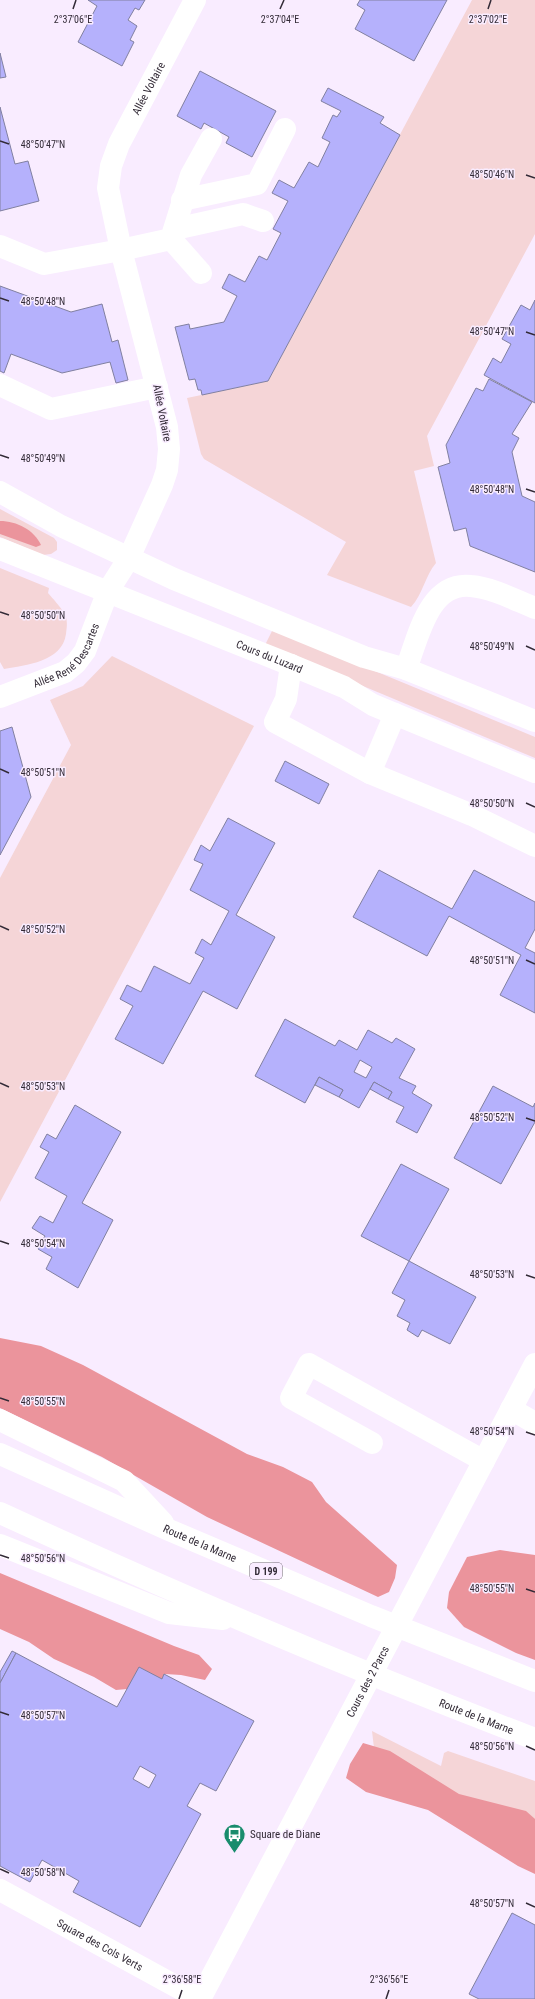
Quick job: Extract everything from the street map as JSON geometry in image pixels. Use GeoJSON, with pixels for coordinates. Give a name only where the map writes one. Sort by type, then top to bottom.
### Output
{"type":"FeatureCollection","features":[{"type":"Feature","properties":{"kind":"main road","name":"Allée Voltaire"},"geometry":{"type":"LineString","coordinates":[[108,591],[129,558],[162,486],[167,470],[169,449],[167,427],[121,250],[108,188],[111,166],[119,144],[195,0]]}},
{"type":"Feature","properties":{"kind":"main road"},"geometry":{"type":"LineString","coordinates":[[182,200],[257,184],[285,129]]}},
{"type":"Feature","properties":{"kind":"main road"},"geometry":{"type":"LineString","coordinates":[[173,234],[182,200],[191,175],[210,139]]}},
{"type":"Feature","properties":{"kind":"main road"},"geometry":{"type":"LineString","coordinates":[[0,246],[44,264],[121,250],[243,214],[263,220]]}},
{"type":"Feature","properties":{"kind":"main road"},"geometry":{"type":"LineString","coordinates":[[173,234],[201,273]]}},
{"type":"Feature","properties":{"kind":"main road"},"geometry":{"type":"LineString","coordinates":[[0,385],[51,409],[157,387]]}},
{"type":"Feature","properties":{"kind":"main road"},"geometry":{"type":"LineString","coordinates":[[0,492],[61,526],[174,579],[364,657],[406,669],[535,721]]}},
{"type":"Feature","properties":{"kind":"main road","name":"Cours du Luzard"},"geometry":{"type":"LineString","coordinates":[[0,548],[344,687],[373,705],[535,772]]}},
{"type":"Feature","properties":{"kind":"main road"},"geometry":{"type":"LineString","coordinates":[[406,669],[425,617],[436,599],[452,588],[470,586],[477,587],[535,608]]}},
{"type":"Feature","properties":{"kind":"main road","name":"Allée René Descartes"},"geometry":{"type":"LineString","coordinates":[[0,697],[65,672],[76,663],[85,651],[108,591]]}},
{"type":"Feature","properties":{"kind":"main road"},"geometry":{"type":"LineString","coordinates":[[291,665],[286,699],[275,722],[370,773],[472,815],[535,846]]}},
{"type":"Feature","properties":{"kind":"main road"},"geometry":{"type":"LineString","coordinates":[[370,773],[395,714]]}},
{"type":"Feature","properties":{"kind":"main road"},"geometry":{"type":"LineString","coordinates":[[372,1443],[291,1398],[309,1364],[484,1461]]}},
{"type":"Feature","properties":{"kind":"main road","name":"Cours des 2 Parcs"},"geometry":{"type":"LineString","coordinates":[[200,1999],[535,1364]]}},
{"type":"Feature","properties":{"kind":"main road"},"geometry":{"type":"LineString","coordinates":[[511,1409],[535,1423]]}},
{"type":"Feature","properties":{"kind":"main road"},"geometry":{"type":"LineString","coordinates":[[0,1420],[124,1481],[169,1530]]}},
{"type":"Feature","properties":{"kind":"main road","name":"Route de la Marne"},"geometry":{"type":"LineString","coordinates":[[0,1454],[169,1530],[371,1616],[535,1681]]}},
{"type":"Feature","properties":{"kind":"main road","name":"Route de la Marne"},"geometry":{"type":"LineString","coordinates":[[0,1513],[246,1621],[418,1694],[535,1739]]}},
{"type":"Feature","properties":{"kind":"main road"},"geometry":{"type":"LineString","coordinates":[[0,1545],[169,1613],[246,1621]]}},
{"type":"Feature","properties":{"kind":"main road","name":"Square des Cols Verts"},"geometry":{"type":"LineString","coordinates":[[0,1890],[200,1999]]}},
{"type":"Feature","properties":{"kind":"shaded area"},"geometry":{"type":"Polygon","coordinates":[[[472,0],[535,0],[535,234],[427,436],[434,466],[414,471],[436,563],[411,607],[327,575],[346,542],[204,459],[201,454],[187,398],[268,381],[472,0]]]}},
{"type":"Feature","properties":{"kind":"shaded area"},"geometry":{"type":"Polygon","coordinates":[[[0,509],[54,538],[57,542],[57,550],[51,554],[43,555],[0,537],[0,509]]]}},
{"type":"Feature","properties":{"kind":"shaded area"},"geometry":{"type":"Polygon","coordinates":[[[0,521],[6,521],[24,527],[34,535],[41,545],[36,547],[0,534],[0,521]]]}},
{"type":"Feature","properties":{"kind":"shaded area"},"geometry":{"type":"Polygon","coordinates":[[[0,568],[49,588],[48,593],[64,613],[66,618],[66,634],[58,651],[32,664],[4,669],[0,662],[0,568]]]}},
{"type":"Feature","properties":{"kind":"shaded area"},"geometry":{"type":"Polygon","coordinates":[[[273,629],[535,737],[535,758],[265,645],[273,629]]]}},
{"type":"Feature","properties":{"kind":"shaded area"},"geometry":{"type":"Polygon","coordinates":[[[112,656],[254,726],[0,1202],[0,878],[71,745],[50,700],[83,686],[112,656]]]}},
{"type":"Feature","properties":{"kind":"shaded area"},"geometry":{"type":"Polygon","coordinates":[[[0,1338],[41,1346],[83,1365],[247,1454],[283,1467],[312,1482],[326,1502],[397,1565],[395,1578],[389,1592],[378,1597],[207,1517],[102,1457],[0,1408],[0,1338]]]}},
{"type":"Feature","properties":{"kind":"shaded area"},"geometry":{"type":"Polygon","coordinates":[[[500,1550],[535,1555],[535,1660],[516,1653],[464,1627],[447,1608],[449,1592],[467,1557],[500,1550]]]}},
{"type":"Feature","properties":{"kind":"shaded area"},"geometry":{"type":"Polygon","coordinates":[[[0,1573],[174,1646],[199,1655],[212,1669],[205,1680],[181,1675],[165,1674],[162,1679],[127,1689],[116,1690],[94,1677],[54,1659],[29,1642],[0,1629],[0,1573]]]}},
{"type":"Feature","properties":{"kind":"shaded area"},"geometry":{"type":"Polygon","coordinates":[[[372,1731],[441,1766],[444,1753],[448,1751],[535,1781],[535,1857],[377,1774],[372,1731]]]}},
{"type":"Feature","properties":{"kind":"shaded area"},"geometry":{"type":"Polygon","coordinates":[[[363,1743],[390,1751],[459,1794],[526,1811],[535,1819],[535,1874],[518,1866],[428,1810],[366,1792],[346,1778],[350,1764],[363,1743]]]}},
{"type":"Feature","properties":{"kind":"building"},"geometry":{"type":"Polygon","coordinates":[[[88,0],[145,0],[139,10],[135,8],[128,20],[137,26],[130,40],[134,42],[122,66],[78,42],[97,6],[88,0]]]}},
{"type":"Feature","properties":{"kind":"building"},"geometry":{"type":"Polygon","coordinates":[[[360,0],[447,0],[414,61],[355,29],[365,10],[357,5],[360,0]]]}},
{"type":"Feature","properties":{"kind":"building"},"geometry":{"type":"Polygon","coordinates":[[[0,53],[6,77],[0,78],[0,53]]]}},
{"type":"Feature","properties":{"kind":"building"},"geometry":{"type":"Polygon","coordinates":[[[200,71],[276,111],[252,157],[226,143],[229,137],[204,123],[201,129],[177,116],[200,71]]]}},
{"type":"Feature","properties":{"kind":"building"},"geometry":{"type":"Polygon","coordinates":[[[328,88],[384,117],[380,123],[400,135],[268,381],[202,395],[201,390],[198,390],[195,379],[189,380],[175,327],[189,324],[190,329],[224,322],[237,296],[222,288],[229,274],[245,282],[259,256],[267,260],[281,233],[273,229],[288,201],[272,193],[279,180],[294,188],[309,162],[318,167],[330,142],[322,138],[333,115],[337,117],[341,111],[321,101],[328,88]]]}},
{"type":"Feature","properties":{"kind":"building"},"geometry":{"type":"Polygon","coordinates":[[[0,107],[15,164],[28,161],[39,201],[0,211],[0,107]]]}},
{"type":"Feature","properties":{"kind":"building"},"geometry":{"type":"Polygon","coordinates":[[[0,286],[71,312],[102,304],[112,342],[118,340],[128,380],[116,383],[110,362],[62,373],[11,354],[4,373],[0,371],[0,286]]]}},
{"type":"Feature","properties":{"kind":"building"},"geometry":{"type":"Polygon","coordinates":[[[535,300],[535,403],[484,375],[493,358],[501,363],[511,344],[502,339],[521,305],[530,310],[535,300]]]}},
{"type":"Feature","properties":{"kind":"building"},"geometry":{"type":"Polygon","coordinates":[[[489,379],[532,402],[512,434],[519,438],[512,452],[522,496],[535,502],[535,572],[470,546],[466,528],[454,531],[438,467],[450,463],[446,445],[476,388],[483,391],[489,379]]]}},
{"type":"Feature","properties":{"kind":"building"},"geometry":{"type":"Polygon","coordinates":[[[12,727],[31,797],[0,855],[0,731],[12,727]]]}},
{"type":"Feature","properties":{"kind":"building"},"geometry":{"type":"Polygon","coordinates":[[[285,761],[329,784],[319,804],[275,781],[285,761]]]}},
{"type":"Feature","properties":{"kind":"building"},"geometry":{"type":"Polygon","coordinates":[[[228,818],[275,843],[236,915],[275,937],[237,1009],[203,991],[163,1064],[115,1039],[133,1006],[120,999],[127,985],[141,992],[154,966],[190,984],[204,958],[195,953],[202,939],[211,945],[229,911],[190,890],[203,864],[194,860],[201,845],[210,851],[228,818]]]}},
{"type":"Feature","properties":{"kind":"building"},"geometry":{"type":"Polygon","coordinates":[[[379,870],[452,909],[474,870],[535,902],[535,929],[525,948],[535,953],[535,1013],[500,995],[521,955],[449,916],[427,956],[353,917],[379,870]]]}},
{"type":"Feature","properties":{"kind":"building"},"geometry":{"type":"Polygon","coordinates":[[[285,1019],[335,1046],[339,1040],[357,1050],[368,1030],[392,1043],[396,1038],[415,1049],[399,1078],[416,1086],[412,1093],[432,1105],[417,1133],[396,1122],[404,1107],[388,1099],[392,1092],[374,1082],[359,1108],[339,1097],[343,1090],[319,1077],[305,1103],[255,1076],[285,1019]],[[360,1060],[354,1072],[366,1078],[372,1067],[360,1060]]]}},
{"type":"Feature","properties":{"kind":"building"},"geometry":{"type":"Polygon","coordinates":[[[319,1077],[343,1090],[339,1097],[315,1085],[319,1077]]]}},
{"type":"Feature","properties":{"kind":"building"},"geometry":{"type":"Polygon","coordinates":[[[374,1082],[392,1092],[388,1099],[370,1089],[374,1082]]]}},
{"type":"Feature","properties":{"kind":"building"},"geometry":{"type":"Polygon","coordinates":[[[493,1086],[533,1107],[535,1103],[535,1122],[501,1184],[454,1158],[493,1086]]]}},
{"type":"Feature","properties":{"kind":"building"},"geometry":{"type":"Polygon","coordinates":[[[75,1105],[121,1132],[82,1203],[113,1220],[78,1288],[46,1269],[52,1257],[38,1249],[45,1236],[32,1228],[40,1216],[53,1223],[67,1196],[35,1178],[49,1152],[40,1147],[47,1134],[56,1139],[75,1105]]]}},
{"type":"Feature","properties":{"kind":"building"},"geometry":{"type":"Polygon","coordinates":[[[401,1164],[449,1189],[409,1261],[361,1236],[401,1164]]]}},
{"type":"Feature","properties":{"kind":"building"},"geometry":{"type":"Polygon","coordinates":[[[409,1261],[476,1297],[450,1344],[422,1330],[418,1337],[407,1330],[410,1323],[397,1316],[405,1300],[392,1293],[409,1261]]]}},
{"type":"Feature","properties":{"kind":"building"},"geometry":{"type":"Polygon","coordinates":[[[12,1651],[16,1653],[0,1683],[0,1672],[12,1651]]]}},
{"type":"Feature","properties":{"kind":"building"},"geometry":{"type":"Polygon","coordinates":[[[16,1653],[117,1707],[139,1667],[162,1679],[164,1674],[254,1721],[216,1791],[200,1783],[187,1806],[201,1814],[140,1927],[73,1892],[79,1881],[42,1860],[30,1882],[0,1866],[0,1683],[16,1653]],[[140,1766],[133,1779],[149,1788],[156,1775],[140,1766]]]}},
{"type":"Feature","properties":{"kind":"building"},"geometry":{"type":"Polygon","coordinates":[[[512,1913],[535,1925],[535,1999],[479,1999],[469,1994],[512,1913]]]}},
{"type":"Feature","properties":{"kind":"place","name":"Square de Diane"},"geometry":{"type":"Point","coordinates":[235,1854]}}]}
